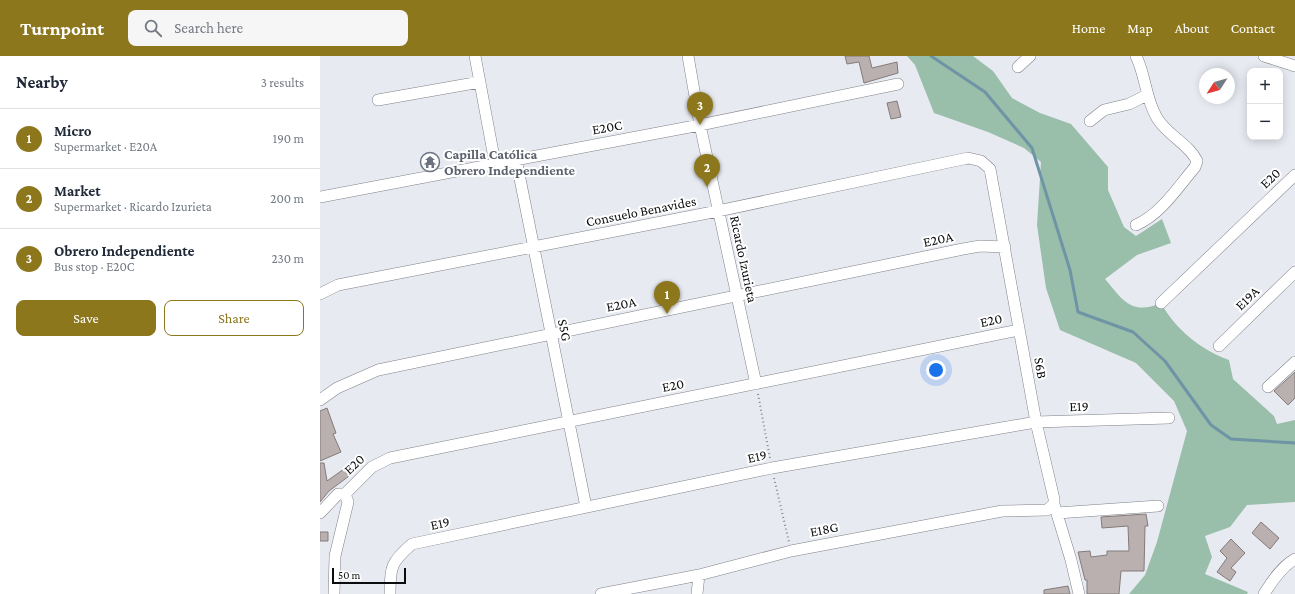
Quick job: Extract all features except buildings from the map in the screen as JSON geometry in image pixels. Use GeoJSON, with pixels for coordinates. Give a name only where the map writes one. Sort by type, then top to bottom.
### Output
{"type":"FeatureCollection","features":[{"type":"Feature","properties":{"kind":"street"},"geometry":{"type":"LineString","coordinates":[[475,56],[495,163]]}},
{"type":"Feature","properties":{"kind":"street","name":"Ricardo Izurieta"},"geometry":{"type":"LineString","coordinates":[[688,56],[700,126],[756,384]]}},
{"type":"Feature","properties":{"kind":"street"},"geometry":{"type":"LineString","coordinates":[[1018,67],[1030,56]]}},
{"type":"Feature","properties":{"kind":"street"},"geometry":{"type":"LineString","coordinates":[[1136,56],[1144,76],[1147,95],[1158,119],[1169,134],[1195,156],[1197,161],[1195,167],[1152,217],[1136,225]]}},
{"type":"Feature","properties":{"kind":"street"},"geometry":{"type":"LineString","coordinates":[[1264,56],[1295,66]]}},
{"type":"Feature","properties":{"kind":"street"},"geometry":{"type":"LineString","coordinates":[[378,100],[480,82]]}},
{"type":"Feature","properties":{"kind":"street","name":"E20C"},"geometry":{"type":"LineString","coordinates":[[320,197],[516,159],[700,126],[898,84]]}},
{"type":"Feature","properties":{"kind":"street"},"geometry":{"type":"LineString","coordinates":[[1090,121],[1104,110],[1129,104],[1147,95]]}},
{"type":"Feature","properties":{"kind":"street","name":"Consuelo Benavides"},"geometry":{"type":"LineString","coordinates":[[320,294],[338,285],[718,211],[968,158]]}},
{"type":"Feature","properties":{"kind":"street","name":"S6B"},"geometry":{"type":"LineString","coordinates":[[968,158],[981,161],[990,169],[1036,422],[1055,509],[1071,560],[1079,594]]}},
{"type":"Feature","properties":{"kind":"street","name":"S5G"},"geometry":{"type":"LineString","coordinates":[[516,159],[586,507]]}},
{"type":"Feature","properties":{"kind":"street","name":"E20"},"geometry":{"type":"LineString","coordinates":[[1161,303],[1295,175]]}},
{"type":"Feature","properties":{"kind":"street","name":"E20A"},"geometry":{"type":"LineString","coordinates":[[320,400],[337,388],[378,370],[550,333],[737,297],[963,249],[980,246],[1005,247]]}},
{"type":"Feature","properties":{"kind":"street","name":"E19A"},"geometry":{"type":"LineString","coordinates":[[1219,346],[1295,272]]}},
{"type":"Feature","properties":{"kind":"street","name":"E20"},"geometry":{"type":"LineString","coordinates":[[320,513],[338,494],[346,494],[372,467],[390,458],[569,420],[756,384],[1019,330]]}},
{"type":"Feature","properties":{"kind":"street"},"geometry":{"type":"LineString","coordinates":[[1268,388],[1295,362]]}},
{"type":"Feature","properties":{"kind":"street","name":"E19"},"geometry":{"type":"LineString","coordinates":[[390,594],[390,573],[397,557],[412,544],[772,468],[1036,422],[1169,418]]}},
{"type":"Feature","properties":{"kind":"street"},"geometry":{"type":"LineString","coordinates":[[334,594],[335,556],[348,502],[346,494]]}},
{"type":"Feature","properties":{"kind":"street","name":"E18G"},"geometry":{"type":"LineString","coordinates":[[600,594],[699,575],[791,551],[1002,511],[1158,506]]}},
{"type":"Feature","properties":{"kind":"street"},"geometry":{"type":"LineString","coordinates":[[1264,594],[1289,562],[1295,559]]}},
{"type":"Feature","properties":{"kind":"street"},"geometry":{"type":"LineString","coordinates":[[697,594],[699,575]]}},
{"type":"Feature","properties":{"kind":"path"},"geometry":{"type":"LineString","coordinates":[[756,384],[772,468],[791,551]]}},
{"type":"Feature","properties":{"kind":"green space"},"geometry":{"type":"Polygon","coordinates":[[[907,56],[973,56],[993,71],[1012,98],[1040,113],[1071,124],[1108,167],[1108,190],[1124,227],[1136,236],[1162,219],[1171,243],[1137,255],[1105,279],[1122,299],[1135,306],[1142,308],[1151,307],[1161,303],[1181,330],[1190,338],[1209,351],[1229,360],[1233,379],[1274,416],[1277,424],[1295,420],[1295,502],[1247,505],[1230,527],[1205,536],[1212,557],[1205,574],[1248,592],[1247,594],[1129,594],[1145,575],[1157,542],[1187,431],[1174,401],[1136,363],[1060,330],[1046,288],[1037,225],[1041,162],[1024,148],[988,132],[934,113],[915,65],[907,56]]]}},
{"type":"Feature","properties":{"kind":"waterway"},"geometry":{"type":"LineString","coordinates":[[931,56],[985,92],[1032,148],[1070,270],[1078,312],[1133,332],[1165,361],[1211,425],[1231,439],[1295,443]]}},
{"type":"Feature","properties":{"kind":"place","name":"Obrero Independiente"},"geometry":{"type":"Point","coordinates":[700,125]}},
{"type":"Feature","properties":{"kind":"place","name":"Capilla Católica Obrero Independiente"},"geometry":{"type":"Point","coordinates":[430,162]}},
{"type":"Feature","properties":{"kind":"place","name":"Market"},"geometry":{"type":"Point","coordinates":[707,187]}},
{"type":"Feature","properties":{"kind":"place","name":"Micro"},"geometry":{"type":"Point","coordinates":[667,314]}}]}
